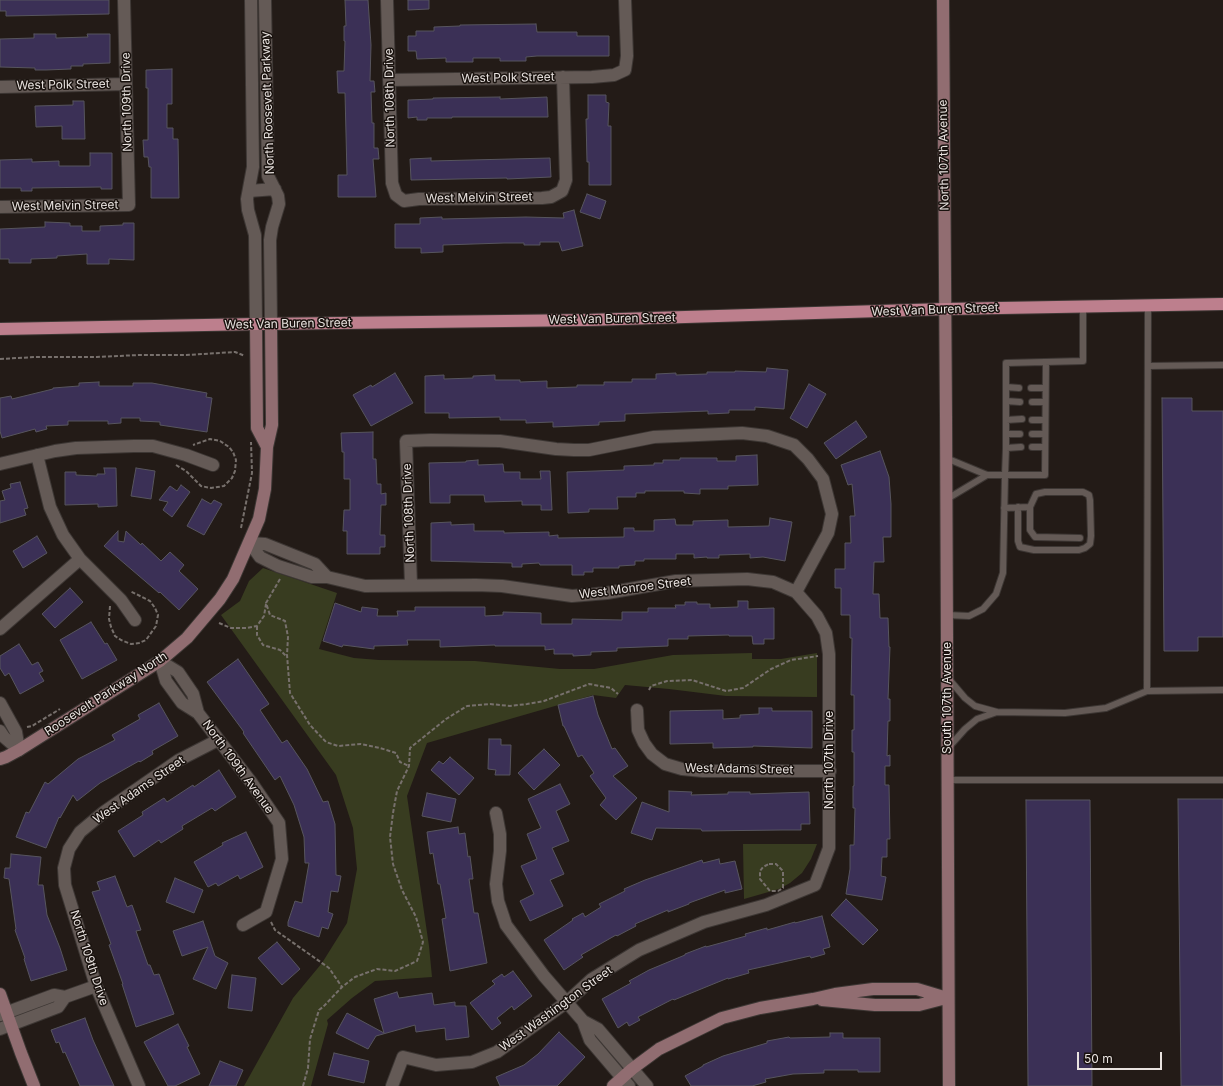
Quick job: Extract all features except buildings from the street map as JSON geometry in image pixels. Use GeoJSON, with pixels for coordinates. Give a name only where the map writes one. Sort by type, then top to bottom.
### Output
{"type":"FeatureCollection","features":[{"type":"Feature","properties":{"kind":"main road","name":"West Van Buren Street"},"geometry":{"type":"LineString","coordinates":[[0,329],[588,320],[945,309],[1223,304]]}},
{"type":"Feature","properties":{"kind":"street","name":"North 109th Drive"},"geometry":{"type":"LineString","coordinates":[[124,0],[129,205]]}},
{"type":"Feature","properties":{"kind":"street","name":"North Roosevelt Parkway"},"geometry":{"type":"LineString","coordinates":[[251,0],[253,167],[247,198],[248,210],[255,235],[256,324]]}},
{"type":"Feature","properties":{"kind":"street","name":"North Roosevelt Parkway"},"geometry":{"type":"LineString","coordinates":[[265,0],[268,176],[278,196],[279,204],[272,227],[270,240],[271,324]]}},
{"type":"Feature","properties":{"kind":"street","name":"North 108th Drive"},"geometry":{"type":"LineString","coordinates":[[387,0],[392,183],[396,195]]}},
{"type":"Feature","properties":{"kind":"street","name":"West Polk Street"},"geometry":{"type":"LineString","coordinates":[[389,80],[614,75],[625,70],[627,56],[625,0]]}},
{"type":"Feature","properties":{"kind":"street","name":"North 107th Avenue"},"geometry":{"type":"LineString","coordinates":[[943,0],[945,309]]}},
{"type":"Feature","properties":{"kind":"street","name":"West Melvin Street"},"geometry":{"type":"LineString","coordinates":[[396,195],[404,201],[419,199],[542,198],[551,197],[562,191],[566,180],[563,77]]}},
{"type":"Feature","properties":{"kind":"street","name":"West Polk Street"},"geometry":{"type":"LineString","coordinates":[[0,87],[126,84]]}},
{"type":"Feature","properties":{"kind":"street"},"geometry":{"type":"LineString","coordinates":[[253,128],[267,128]]}},
{"type":"Feature","properties":{"kind":"street"},"geometry":{"type":"LineString","coordinates":[[249,191],[275,189]]}},
{"type":"Feature","properties":{"kind":"street","name":"West Melvin Street"},"geometry":{"type":"LineString","coordinates":[[0,207],[129,205]]}},
{"type":"Feature","properties":{"kind":"street","name":"South 107th Avenue"},"geometry":{"type":"LineString","coordinates":[[945,309],[949,1086]]}},
{"type":"Feature","properties":{"kind":"street","name":"Roosevelt Parkway North"},"geometry":{"type":"LineString","coordinates":[[256,324],[257,428],[267,448]]}},
{"type":"Feature","properties":{"kind":"street","name":"Roosevelt Parkway North"},"geometry":{"type":"LineString","coordinates":[[0,768],[3,758],[19,750],[160,661],[187,638],[220,599],[233,580],[250,544],[259,519],[265,489],[267,448],[272,426],[271,324]]}},
{"type":"Feature","properties":{"kind":"street","name":"North 108th Drive"},"geometry":{"type":"LineString","coordinates":[[411,585],[406,441],[500,441],[556,449],[589,450],[654,437],[742,433],[767,436],[794,445],[808,459],[823,478],[832,514],[828,533],[796,592]]}},
{"type":"Feature","properties":{"kind":"street"},"geometry":{"type":"LineString","coordinates":[[0,464],[54,451],[76,448],[154,446],[186,455],[213,465]]}},
{"type":"Feature","properties":{"kind":"street"},"geometry":{"type":"LineString","coordinates":[[37,455],[50,507],[63,535],[80,559],[121,600],[135,620]]}},
{"type":"Feature","properties":{"kind":"street","name":"West Monroe Street"},"geometry":{"type":"LineString","coordinates":[[250,544],[260,557],[278,566],[312,577],[327,577],[364,586],[502,586],[572,596],[607,593],[676,581],[747,579],[773,582],[796,592],[817,616],[826,633]]}},
{"type":"Feature","properties":{"kind":"street"},"geometry":{"type":"LineString","coordinates":[[0,629],[80,559]]}},
{"type":"Feature","properties":{"kind":"street","name":"North 107th Drive"},"geometry":{"type":"LineString","coordinates":[[815,885],[829,848],[829,654],[826,633]]}},
{"type":"Feature","properties":{"kind":"street","name":"North 109th Avenue"},"geometry":{"type":"LineString","coordinates":[[160,661],[178,672],[193,694],[198,713],[252,782],[279,823],[282,858],[266,912]]}},
{"type":"Feature","properties":{"kind":"street"},"geometry":{"type":"LineString","coordinates":[[0,703],[16,732],[19,750]]}},
{"type":"Feature","properties":{"kind":"street","name":"West Adams Street"},"geometry":{"type":"LineString","coordinates":[[637,710],[638,730],[644,743],[652,754],[664,764],[682,769],[703,771],[830,771]]}},
{"type":"Feature","properties":{"kind":"street"},"geometry":{"type":"LineString","coordinates":[[0,730],[4,737],[19,750]]}},
{"type":"Feature","properties":{"kind":"street","name":"West Adams Street"},"geometry":{"type":"LineString","coordinates":[[69,849],[80,832],[104,812],[179,760],[218,740]]}},
{"type":"Feature","properties":{"kind":"street"},"geometry":{"type":"LineString","coordinates":[[496,813],[500,834],[500,851],[496,884],[498,901],[506,925],[544,976],[583,1021],[590,1040],[622,1083],[632,1069],[659,1050],[722,1018],[760,1008],[835,994],[873,989],[917,989],[948,998]]}},
{"type":"Feature","properties":{"kind":"street","name":"North 109th Drive"},"geometry":{"type":"LineString","coordinates":[[69,849],[64,868],[65,885],[96,986],[139,1086]]}},
{"type":"Feature","properties":{"kind":"street","name":"West Washington Street"},"geometry":{"type":"LineString","coordinates":[[392,1086],[403,1057],[436,1065],[472,1062],[497,1052],[567,1002],[592,979],[639,950],[704,922],[766,905],[815,885]]}},
{"type":"Feature","properties":{"kind":"street"},"geometry":{"type":"LineString","coordinates":[[243,925],[266,912]]}},
{"type":"Feature","properties":{"kind":"street"},"geometry":{"type":"LineString","coordinates":[[4,1014],[54,995],[65,997],[96,986]]}},
{"type":"Feature","properties":{"kind":"street"},"geometry":{"type":"LineString","coordinates":[[0,994],[6,1027],[21,1054],[34,1086]]}},
{"type":"Feature","properties":{"kind":"street"},"geometry":{"type":"LineString","coordinates":[[6,1027],[58,1007],[65,997]]}},
{"type":"Feature","properties":{"kind":"street"},"geometry":{"type":"LineString","coordinates":[[583,1021],[598,1029],[646,1086]]}},
{"type":"Feature","properties":{"kind":"lane"},"geometry":{"type":"LineString","coordinates":[[1147,691],[1148,305]]}},
{"type":"Feature","properties":{"kind":"lane"},"geometry":{"type":"LineString","coordinates":[[947,615],[969,616],[983,609],[996,594],[1003,573],[1007,434],[1006,363],[1083,361],[1083,306]]}},
{"type":"Feature","properties":{"kind":"lane"},"geometry":{"type":"LineString","coordinates":[[946,499],[987,476],[1045,475],[1046,362]]}},
{"type":"Feature","properties":{"kind":"lane"},"geometry":{"type":"LineString","coordinates":[[1148,366],[1223,365]]}},
{"type":"Feature","properties":{"kind":"lane"},"geometry":{"type":"LineString","coordinates":[[1006,387],[1019,388]]}},
{"type":"Feature","properties":{"kind":"lane"},"geometry":{"type":"LineString","coordinates":[[1032,388],[1045,388]]}},
{"type":"Feature","properties":{"kind":"lane"},"geometry":{"type":"LineString","coordinates":[[1006,401],[1020,402]]}},
{"type":"Feature","properties":{"kind":"lane"},"geometry":{"type":"LineString","coordinates":[[1032,402],[1045,402]]}},
{"type":"Feature","properties":{"kind":"lane"},"geometry":{"type":"LineString","coordinates":[[1006,420],[1022,419]]}},
{"type":"Feature","properties":{"kind":"lane"},"geometry":{"type":"LineString","coordinates":[[1032,420],[1045,420]]}},
{"type":"Feature","properties":{"kind":"lane"},"geometry":{"type":"LineString","coordinates":[[1007,434],[1020,434]]}},
{"type":"Feature","properties":{"kind":"lane"},"geometry":{"type":"LineString","coordinates":[[1032,434],[1045,434]]}},
{"type":"Feature","properties":{"kind":"lane"},"geometry":{"type":"LineString","coordinates":[[1032,448],[1045,447]]}},
{"type":"Feature","properties":{"kind":"lane"},"geometry":{"type":"LineString","coordinates":[[1006,448],[1021,448]]}},
{"type":"Feature","properties":{"kind":"lane"},"geometry":{"type":"LineString","coordinates":[[946,458],[987,476]]}},
{"type":"Feature","properties":{"kind":"lane"},"geometry":{"type":"LineString","coordinates":[[1018,507],[1018,541],[1020,547],[1034,550],[1078,550],[1086,548],[1090,544],[1090,514],[1088,495],[1083,492],[1045,492],[1036,494],[1030,507],[1030,530],[1035,537],[1080,538]]}},
{"type":"Feature","properties":{"kind":"lane"},"geometry":{"type":"LineString","coordinates":[[1004,508],[1030,507]]}},
{"type":"Feature","properties":{"kind":"lane"},"geometry":{"type":"LineString","coordinates":[[947,676],[965,698],[975,706],[997,712],[1065,713],[1106,708],[1147,691],[1223,690]]}},
{"type":"Feature","properties":{"kind":"lane"},"geometry":{"type":"LineString","coordinates":[[948,748],[977,718],[997,712]]}},
{"type":"Feature","properties":{"kind":"lane"},"geometry":{"type":"LineString","coordinates":[[948,780],[1223,780]]}},
{"type":"Feature","properties":{"kind":"path"},"geometry":{"type":"LineString","coordinates":[[0,359],[34,357],[186,355],[235,352],[245,355],[248,362]]}},
{"type":"Feature","properties":{"kind":"path"},"geometry":{"type":"LineString","coordinates":[[172,463],[186,471],[201,486],[211,488],[224,486],[232,478],[235,471],[236,460],[229,447],[220,441],[210,439],[188,446]]}},
{"type":"Feature","properties":{"kind":"path"},"geometry":{"type":"LineString","coordinates":[[239,534],[242,527],[252,473],[251,441]]}},
{"type":"Feature","properties":{"kind":"path"},"geometry":{"type":"LineString","coordinates":[[282,573],[266,603],[264,616],[257,626],[258,635],[263,645],[280,650],[287,657]]}},
{"type":"Feature","properties":{"kind":"path"},"geometry":{"type":"LineString","coordinates":[[110,602],[109,618],[115,636],[131,644],[146,640],[156,626],[158,615],[150,601],[128,591]]}},
{"type":"Feature","properties":{"kind":"path"},"geometry":{"type":"LineString","coordinates":[[266,603],[270,615],[285,621],[288,637],[287,657],[290,693],[310,725],[326,742],[338,746],[361,744],[380,748],[396,753],[400,762],[409,766]]}},
{"type":"Feature","properties":{"kind":"path"},"geometry":{"type":"LineString","coordinates":[[219,623],[231,628],[257,626]]}},
{"type":"Feature","properties":{"kind":"path"},"geometry":{"type":"LineString","coordinates":[[649,690],[652,686],[667,681],[686,680],[692,680],[726,691],[743,688],[771,670],[791,660],[819,656]]}},
{"type":"Feature","properties":{"kind":"path"},"geometry":{"type":"LineString","coordinates":[[303,1086],[308,1068],[310,1039],[319,1010],[342,987],[355,978],[377,969],[395,971],[417,961],[419,955],[423,942],[416,917],[402,890],[393,864],[390,837],[397,792],[409,766],[410,748],[446,719],[467,706],[490,704],[510,706],[527,704],[544,700],[589,684],[612,688],[618,694]]}},
{"type":"Feature","properties":{"kind":"path"},"geometry":{"type":"LineString","coordinates":[[26,727],[32,726],[65,706]]}},
{"type":"Feature","properties":{"kind":"path"},"geometry":{"type":"LineString","coordinates":[[770,892],[760,879],[759,875],[760,871],[765,866],[773,864],[779,866],[784,874],[782,884]]}},
{"type":"Feature","properties":{"kind":"path"},"geometry":{"type":"LineString","coordinates":[[266,912],[275,930],[329,968],[342,987]]}},
{"type":"Feature","properties":{"kind":"green space"},"geometry":{"type":"Polygon","coordinates":[[[263,568],[337,593],[319,649],[354,658],[379,660],[475,661],[560,669],[594,669],[673,655],[752,653],[752,659],[781,659],[817,653],[817,697],[726,696],[625,685],[616,698],[593,695],[427,743],[407,796],[429,946],[432,977],[375,981],[352,998],[327,1020],[328,1024],[311,1086],[244,1086],[293,998],[322,963],[347,923],[357,869],[353,828],[336,775],[221,615],[240,601],[249,581],[263,568]]]}},
{"type":"Feature","properties":{"kind":"green space"},"geometry":{"type":"Polygon","coordinates":[[[743,844],[817,844],[811,859],[802,873],[790,883],[779,889],[744,899],[743,844]]]}}]}
